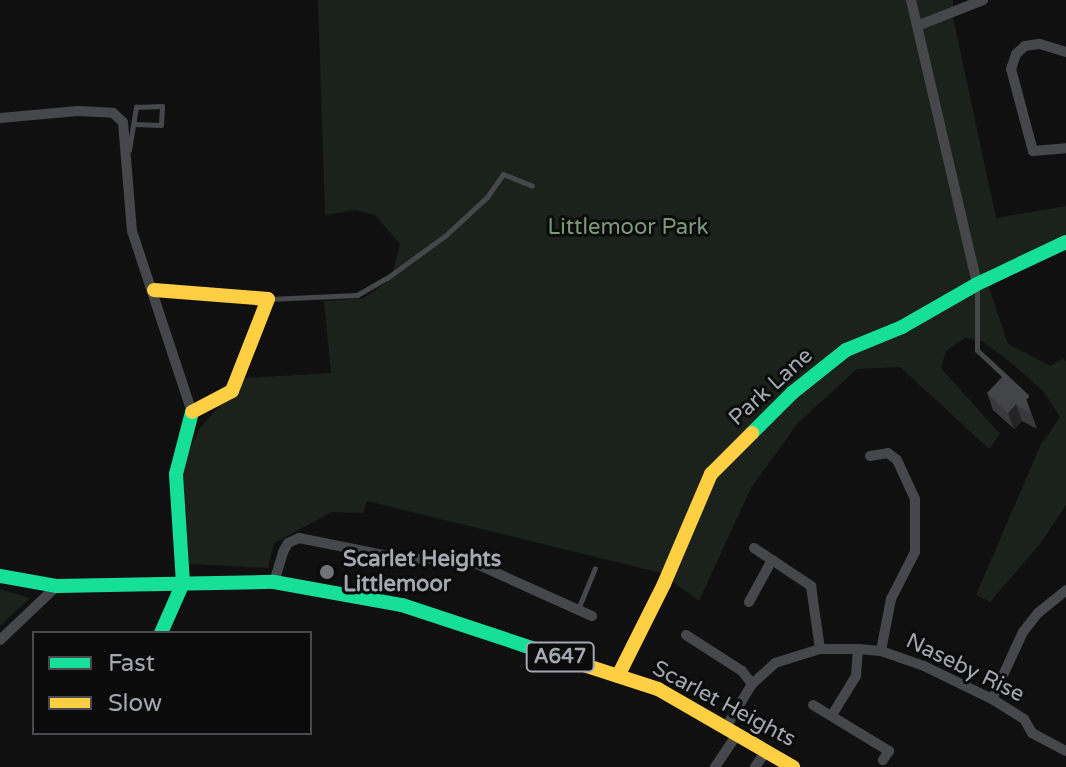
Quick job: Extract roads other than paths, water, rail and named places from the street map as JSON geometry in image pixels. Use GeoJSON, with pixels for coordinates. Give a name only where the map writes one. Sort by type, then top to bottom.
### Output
{"type":"FeatureCollection","features":[{"type":"Feature","properties":{"kind":"street"},"geometry":{"type":"LineString","coordinates":[[911,0],[977,284]]}},
{"type":"Feature","properties":{"kind":"street"},"geometry":{"type":"LineString","coordinates":[[917,26],[983,0]]}},
{"type":"Feature","properties":{"kind":"street"},"geometry":{"type":"LineString","coordinates":[[1066,52],[1039,44],[1025,46],[1016,54],[1011,69],[1033,151],[1066,148]]}},
{"type":"Feature","properties":{"kind":"street"},"geometry":{"type":"LineString","coordinates":[[0,118],[78,111],[113,113],[123,122],[132,231],[192,412],[176,474],[183,583],[162,631]]}},
{"type":"Feature","properties":{"kind":"street","name":"Park Lane"},"geometry":{"type":"LineString","coordinates":[[618,676],[664,584],[711,474],[792,393],[846,350],[902,327],[977,284],[1066,242]]}},
{"type":"Feature","properties":{"kind":"street"},"geometry":{"type":"LineString","coordinates":[[154,290],[268,299],[232,391],[192,412]]}},
{"type":"Feature","properties":{"kind":"street"},"geometry":{"type":"LineString","coordinates":[[870,456],[888,453],[897,460],[915,499],[915,552],[891,599],[881,651]]}},
{"type":"Feature","properties":{"kind":"street"},"geometry":{"type":"LineString","coordinates":[[274,582],[288,543],[299,538],[398,558],[470,561],[592,616]]}},
{"type":"Feature","properties":{"kind":"street"},"geometry":{"type":"LineString","coordinates":[[754,548],[811,586],[820,649]]}},
{"type":"Feature","properties":{"kind":"street"},"geometry":{"type":"LineString","coordinates":[[749,602],[772,560]]}},
{"type":"Feature","properties":{"kind":"street","name":"A647"},"geometry":{"type":"LineString","coordinates":[[0,576],[57,586],[274,582]]}},
{"type":"Feature","properties":{"kind":"street","name":"Scarlet Heights"},"geometry":{"type":"LineString","coordinates":[[274,582],[402,605],[658,689],[793,767]]}},
{"type":"Feature","properties":{"kind":"street"},"geometry":{"type":"LineString","coordinates":[[0,640],[57,586]]}},
{"type":"Feature","properties":{"kind":"street"},"geometry":{"type":"LineString","coordinates":[[992,699],[1023,632],[1038,613],[1066,590]]}},
{"type":"Feature","properties":{"kind":"street"},"geometry":{"type":"LineString","coordinates":[[686,635],[742,671],[752,684]]}},
{"type":"Feature","properties":{"kind":"street","name":"Naseby Rise"},"geometry":{"type":"LineString","coordinates":[[715,767],[752,684],[786,657],[820,649],[881,651],[924,666],[992,699],[1024,719],[1032,733],[1066,751]]}},
{"type":"Feature","properties":{"kind":"street"},"geometry":{"type":"LineString","coordinates":[[832,715],[856,676],[858,649]]}},
{"type":"Feature","properties":{"kind":"street"},"geometry":{"type":"LineString","coordinates":[[813,705],[889,751],[883,760]]}},
{"type":"Feature","properties":{"kind":"street"},"geometry":{"type":"LineString","coordinates":[[755,767],[766,751]]}},
{"type":"Feature","properties":{"kind":"lane"},"geometry":{"type":"LineString","coordinates":[[127,175],[130,135],[138,105],[162,106],[161,125],[135,124]]}},
{"type":"Feature","properties":{"kind":"lane"},"geometry":{"type":"LineString","coordinates":[[268,299],[357,295],[387,278],[446,235],[487,197],[503,174],[532,186]]}},
{"type":"Feature","properties":{"kind":"lane"},"geometry":{"type":"LineString","coordinates":[[977,284],[977,350],[1026,396]]}},
{"type":"Feature","properties":{"kind":"lane"},"geometry":{"type":"LineString","coordinates":[[578,609],[595,568]]}},
{"type":"Feature","properties":{"kind":"place","name":"Scarlet Heights Littlemoor"},"geometry":{"type":"Point","coordinates":[327,572]}},
{"type":"Feature","properties":{"kind":"park label","name":"Littlemoor Park"},"geometry":{"type":"Point","coordinates":[628,228]}}]}
